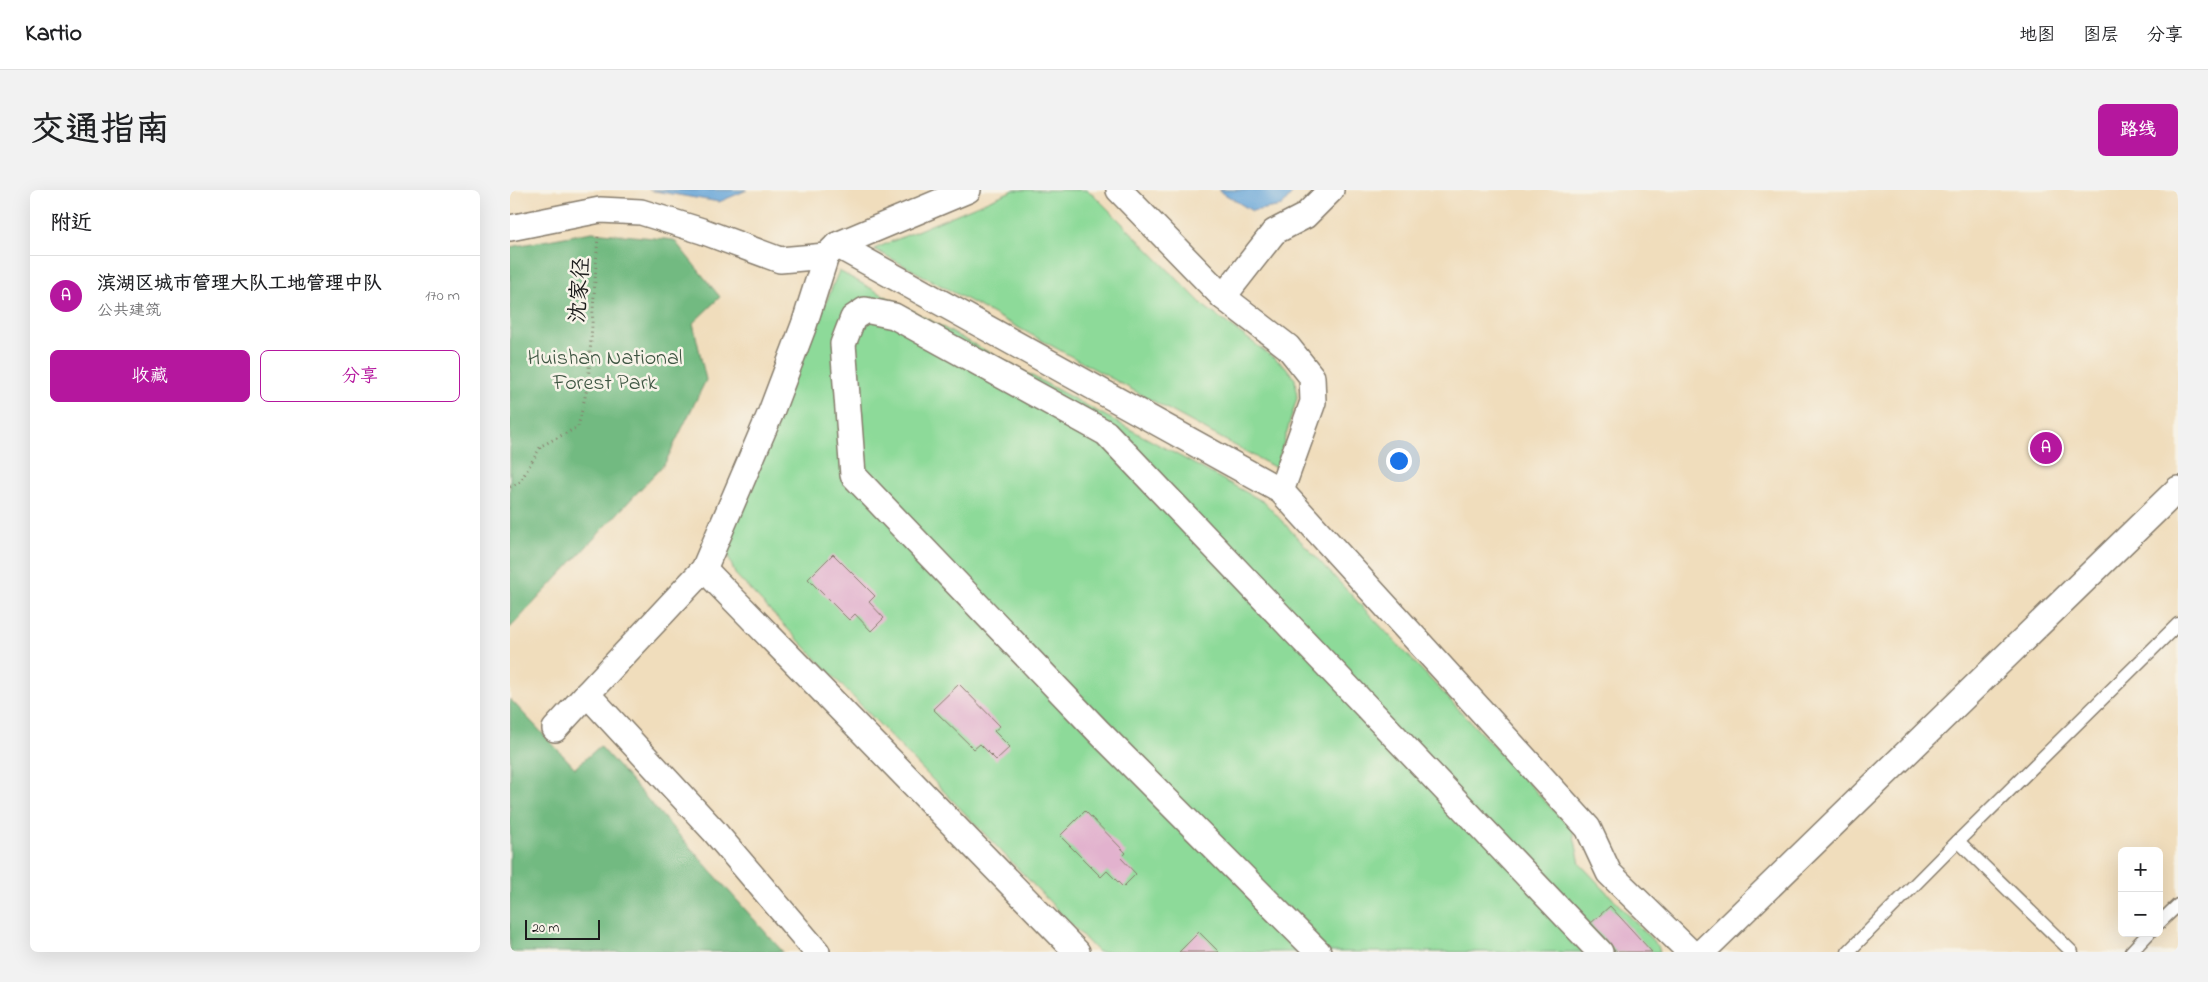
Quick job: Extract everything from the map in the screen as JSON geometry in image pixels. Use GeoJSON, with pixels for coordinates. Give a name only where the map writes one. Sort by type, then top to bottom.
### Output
{"type":"FeatureCollection","features":[{"type":"Feature","properties":{"kind":"street"},"geometry":{"type":"LineString","coordinates":[[510,228],[598,200],[702,231],[780,260],[831,250],[968,190]]}},
{"type":"Feature","properties":{"kind":"street"},"geometry":{"type":"LineString","coordinates":[[1119,190],[1223,298],[1288,347],[1312,377],[1313,402],[1281,492]]}},
{"type":"Feature","properties":{"kind":"street"},"geometry":{"type":"LineString","coordinates":[[1223,298],[1274,232],[1305,216],[1331,190]]}},
{"type":"Feature","properties":{"kind":"street"},"geometry":{"type":"LineString","coordinates":[[831,250],[1281,492],[1588,828],[1609,873],[1690,952]]}},
{"type":"Feature","properties":{"kind":"street"},"geometry":{"type":"LineString","coordinates":[[555,729],[704,568],[774,403],[831,250]]}},
{"type":"Feature","properties":{"kind":"street"},"geometry":{"type":"LineString","coordinates":[[1318,952],[1098,731],[853,475],[842,344],[853,318],[865,310],[894,316],[1106,433],[1600,952]]}},
{"type":"Feature","properties":{"kind":"street"},"geometry":{"type":"LineString","coordinates":[[1702,952],[2178,489]]}},
{"type":"Feature","properties":{"kind":"street"},"geometry":{"type":"LineString","coordinates":[[704,568],[1077,952]]}},
{"type":"Feature","properties":{"kind":"street"},"geometry":{"type":"LineString","coordinates":[[586,694],[714,831],[817,952]]}},
{"type":"Feature","properties":{"kind":"lane"},"geometry":{"type":"LineString","coordinates":[[1848,952],[2178,624]]}},
{"type":"Feature","properties":{"kind":"lane"},"geometry":{"type":"LineString","coordinates":[[1958,841],[2072,952]]}},
{"type":"Feature","properties":{"kind":"lane"},"geometry":{"type":"LineString","coordinates":[[2163,919],[2178,905]]}},
{"type":"Feature","properties":{"kind":"lane"},"geometry":{"type":"LineString","coordinates":[[2131,952],[2145,937]]}},
{"type":"Feature","properties":{"kind":"path","name":"沈家径"},"geometry":{"type":"LineString","coordinates":[[510,487],[520,482],[540,446],[578,426],[588,384],[598,200]]}},
{"type":"Feature","properties":{"kind":"green space"},"geometry":{"type":"Polygon","coordinates":[[[1014,190],[1086,190],[1093,194],[1205,307],[1285,366],[1295,379],[1297,398],[1276,468],[874,249],[1014,190]]]}},
{"type":"Feature","properties":{"kind":"green space","name":"Huishan National Forest Park"},"geometry":{"type":"Polygon","coordinates":[[[592,232],[674,240],[720,297],[693,323],[706,380],[665,463],[510,628],[510,247],[592,232]]]}},
{"type":"Feature","properties":{"kind":"green space"},"geometry":{"type":"Polygon","coordinates":[[[839,271],[1264,502],[1573,831],[1580,864],[1658,946],[1660,952],[1098,952],[735,574],[724,545],[839,271]]]}},
{"type":"Feature","properties":{"kind":"green space"},"geometry":{"type":"Polygon","coordinates":[[[510,699],[575,768],[600,746],[783,952],[510,952],[510,699]]]}},
{"type":"Feature","properties":{"kind":"water"},"geometry":{"type":"Polygon","coordinates":[[[649,190],[747,190],[719,202],[649,190]]]}},
{"type":"Feature","properties":{"kind":"water"},"geometry":{"type":"Polygon","coordinates":[[[1218,190],[1295,190],[1282,206],[1252,211],[1218,190]]]}},
{"type":"Feature","properties":{"kind":"building"},"geometry":{"type":"Polygon","coordinates":[[[833,554],[875,596],[869,602],[884,618],[871,631],[855,614],[849,620],[808,579],[833,554]]]}},
{"type":"Feature","properties":{"kind":"building"},"geometry":{"type":"Polygon","coordinates":[[[959,684],[1000,726],[994,731],[1010,747],[996,760],[980,744],[974,749],[933,709],[959,684]]]}},
{"type":"Feature","properties":{"kind":"building"},"geometry":{"type":"Polygon","coordinates":[[[1085,811],[1126,853],[1121,858],[1136,874],[1123,887],[1107,871],[1101,877],[1060,836],[1085,811]]]}},
{"type":"Feature","properties":{"kind":"building"},"geometry":{"type":"Polygon","coordinates":[[[1610,906],[1652,952],[1616,952],[1590,924],[1610,906]]]}},
{"type":"Feature","properties":{"kind":"building"},"geometry":{"type":"Polygon","coordinates":[[[1199,932],[1219,952],[1179,952],[1199,932]]]}},
{"type":"Feature","properties":{"kind":"place","name":"滨湖区城市管理大队工地管理中队"},"geometry":{"type":"Point","coordinates":[2046,448]}}]}
